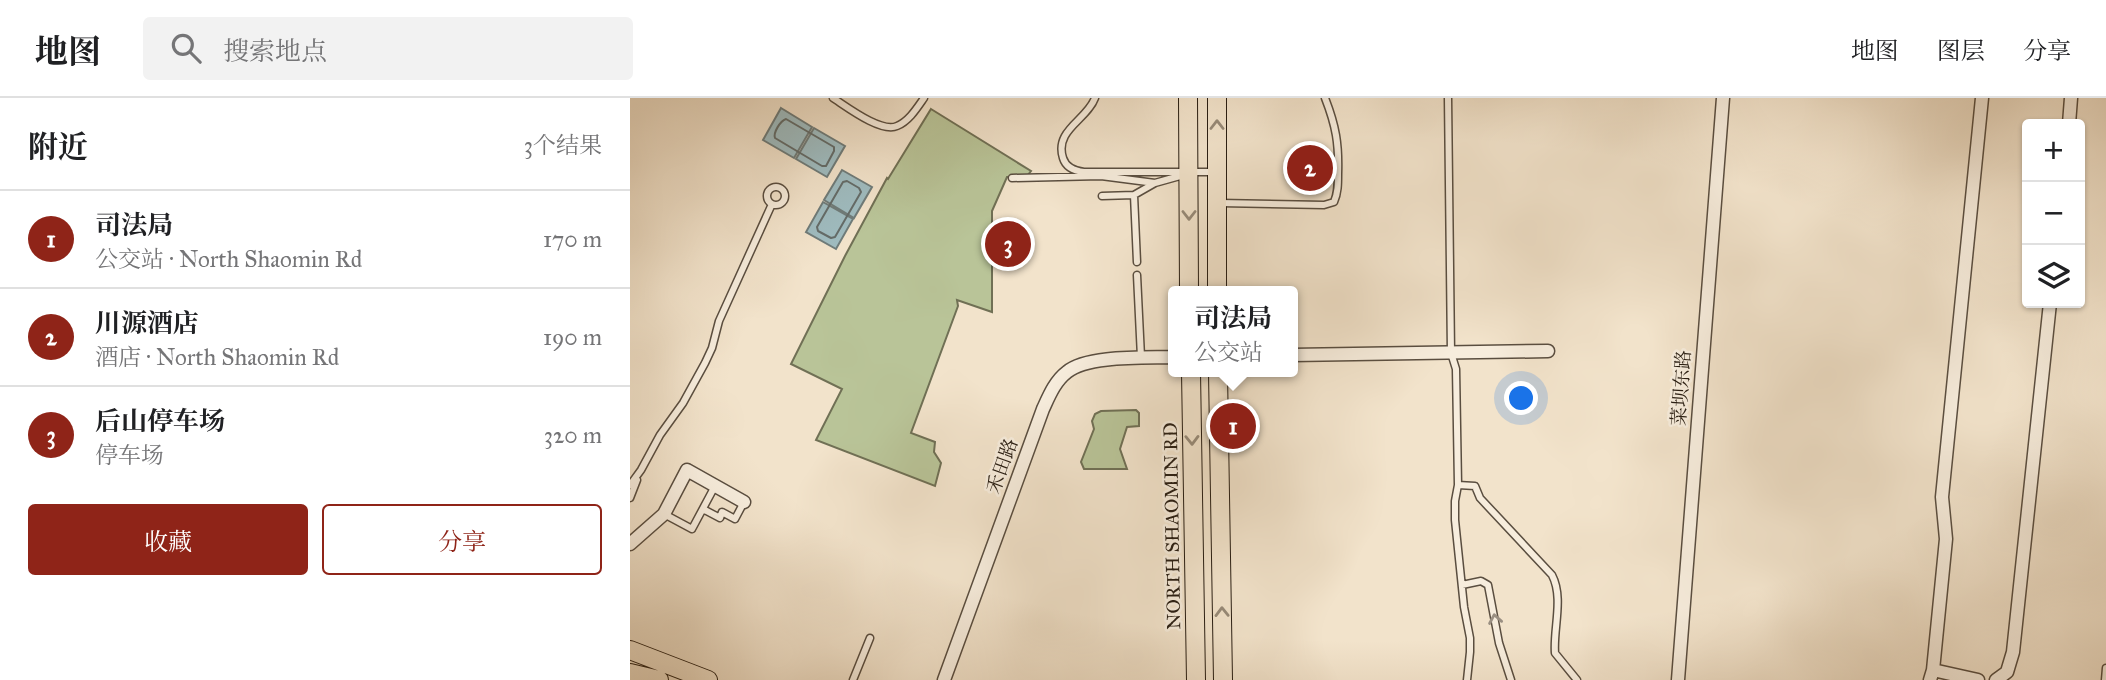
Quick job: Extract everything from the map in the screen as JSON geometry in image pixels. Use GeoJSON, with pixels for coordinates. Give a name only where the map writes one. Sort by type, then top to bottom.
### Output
{"type":"FeatureCollection","features":[{"type":"Feature","properties":{"kind":"main road"},"geometry":{"type":"LineString","coordinates":[[1188,98],[1189,286]]}},
{"type":"Feature","properties":{"kind":"main road"},"geometry":{"type":"LineString","coordinates":[[1217,98],[1217,286]]}},
{"type":"Feature","properties":{"kind":"main road","name":"NORTH SHAOMIN RD"},"geometry":{"type":"LineString","coordinates":[[1191,377],[1196,680]]}},
{"type":"Feature","properties":{"kind":"main road"},"geometry":{"type":"LineString","coordinates":[[1219,377],[1223,680]]}},
{"type":"Feature","properties":{"kind":"main road"},"geometry":{"type":"LineString","coordinates":[[630,650],[708,680]]}},
{"type":"Feature","properties":{"kind":"main road"},"geometry":{"type":"LineString","coordinates":[[630,673],[659,680]]}},
{"type":"Feature","properties":{"kind":"street","name":"菜坝东路"},"geometry":{"type":"LineString","coordinates":[[1678,680],[1723,98]]}},
{"type":"Feature","properties":{"kind":"street"},"geometry":{"type":"LineString","coordinates":[[1978,680],[1931,675],[1946,539],[1942,497],[1982,98]]}},
{"type":"Feature","properties":{"kind":"street"},"geometry":{"type":"LineString","coordinates":[[2069,119],[2071,98]]}},
{"type":"Feature","properties":{"kind":"street"},"geometry":{"type":"LineString","coordinates":[[1996,680],[2007,672],[2012,652],[2049,308]]}},
{"type":"Feature","properties":{"kind":"street"},"geometry":{"type":"LineString","coordinates":[[1298,355],[1548,351]]}},
{"type":"Feature","properties":{"kind":"street","name":"禾田路"},"geometry":{"type":"LineString","coordinates":[[944,680],[1043,409],[1055,386],[1067,371],[1084,363],[1168,357]]}},
{"type":"Feature","properties":{"kind":"street"},"geometry":{"type":"LineString","coordinates":[[630,544],[664,514],[687,470],[744,502]]}},
{"type":"Feature","properties":{"kind":"lane"},"geometry":{"type":"LineString","coordinates":[[833,98],[878,126],[890,128],[905,121],[924,98]]}},
{"type":"Feature","properties":{"kind":"lane"},"geometry":{"type":"LineString","coordinates":[[1095,98],[1088,110],[1065,135],[1061,152],[1069,167],[1084,172],[1217,172]]}},
{"type":"Feature","properties":{"kind":"lane"},"geometry":{"type":"LineString","coordinates":[[1218,203],[1324,205],[1334,202],[1338,192],[1339,150],[1334,122],[1325,98]]}},
{"type":"Feature","properties":{"kind":"lane"},"geometry":{"type":"LineString","coordinates":[[1448,98],[1451,353],[1457,369],[1458,485],[1455,520],[1470,638],[1466,680]]}},
{"type":"Feature","properties":{"kind":"lane"},"geometry":{"type":"LineString","coordinates":[[1102,195],[1134,195],[1155,183],[1189,173]]}},
{"type":"Feature","properties":{"kind":"lane"},"geometry":{"type":"LineString","coordinates":[[1012,178],[1101,176],[1155,183]]}},
{"type":"Feature","properties":{"kind":"lane"},"geometry":{"type":"LineString","coordinates":[[1134,195],[1137,262]]}},
{"type":"Feature","properties":{"kind":"lane"},"geometry":{"type":"LineString","coordinates":[[630,498],[641,470],[660,435],[683,403],[705,363],[719,321],[772,204]]}},
{"type":"Feature","properties":{"kind":"lane"},"geometry":{"type":"LineString","coordinates":[[1137,275],[1141,358]]}},
{"type":"Feature","properties":{"kind":"lane"},"geometry":{"type":"LineString","coordinates":[[630,485],[641,470]]}},
{"type":"Feature","properties":{"kind":"lane"},"geometry":{"type":"LineString","coordinates":[[1458,485],[1475,485],[1480,498],[1552,575],[1557,595],[1555,653],[1577,680]]}},
{"type":"Feature","properties":{"kind":"lane"},"geometry":{"type":"LineString","coordinates":[[664,514],[692,529],[715,486]]}},
{"type":"Feature","properties":{"kind":"lane"},"geometry":{"type":"LineString","coordinates":[[703,509],[720,518],[722,512],[735,519],[744,502]]}},
{"type":"Feature","properties":{"kind":"lane"},"geometry":{"type":"LineString","coordinates":[[1462,585],[1480,582],[1488,584],[1499,643],[1511,680]]}},
{"type":"Feature","properties":{"kind":"lane"},"geometry":{"type":"LineString","coordinates":[[853,680],[870,638]]}},
{"type":"Feature","properties":{"kind":"lane"},"geometry":{"type":"LineString","coordinates":[[2105,680],[2106,668]]}},
{"type":"Feature","properties":{"kind":"green space"},"geometry":{"type":"Polygon","coordinates":[[[931,109],[1031,171],[1027,176],[1007,177],[992,211],[992,312],[957,300],[958,306],[911,433],[935,442],[934,452],[941,463],[935,486],[816,440],[842,389],[791,364],[887,178],[931,109]]]}},
{"type":"Feature","properties":{"kind":"green space"},"geometry":{"type":"Polygon","coordinates":[[[1136,410],[1139,413],[1139,426],[1127,427],[1120,449],[1127,469],[1084,469],[1081,462],[1094,429],[1092,421],[1095,414],[1101,411],[1136,410]]]}},
{"type":"Feature","properties":{"kind":"water"},"geometry":{"type":"Polygon","coordinates":[[[781,108],[812,127],[794,158],[763,140],[781,108]]]}},
{"type":"Feature","properties":{"kind":"water"},"geometry":{"type":"Polygon","coordinates":[[[814,128],[845,146],[827,177],[796,159],[814,128]]]}},
{"type":"Feature","properties":{"kind":"water"},"geometry":{"type":"Polygon","coordinates":[[[842,170],[872,187],[854,218],[824,200],[842,170]]]}},
{"type":"Feature","properties":{"kind":"water"},"geometry":{"type":"Polygon","coordinates":[[[823,202],[853,219],[836,249],[806,232],[823,202]]]}},
{"type":"Feature","properties":{"kind":"place","name":"川源酒店"},"geometry":{"type":"Point","coordinates":[1310,168]}},
{"type":"Feature","properties":{"kind":"place","name":"后山停车场"},"geometry":{"type":"Point","coordinates":[1008,244]}},
{"type":"Feature","properties":{"kind":"place","name":"司法局"},"geometry":{"type":"Point","coordinates":[1233,426]}}]}
